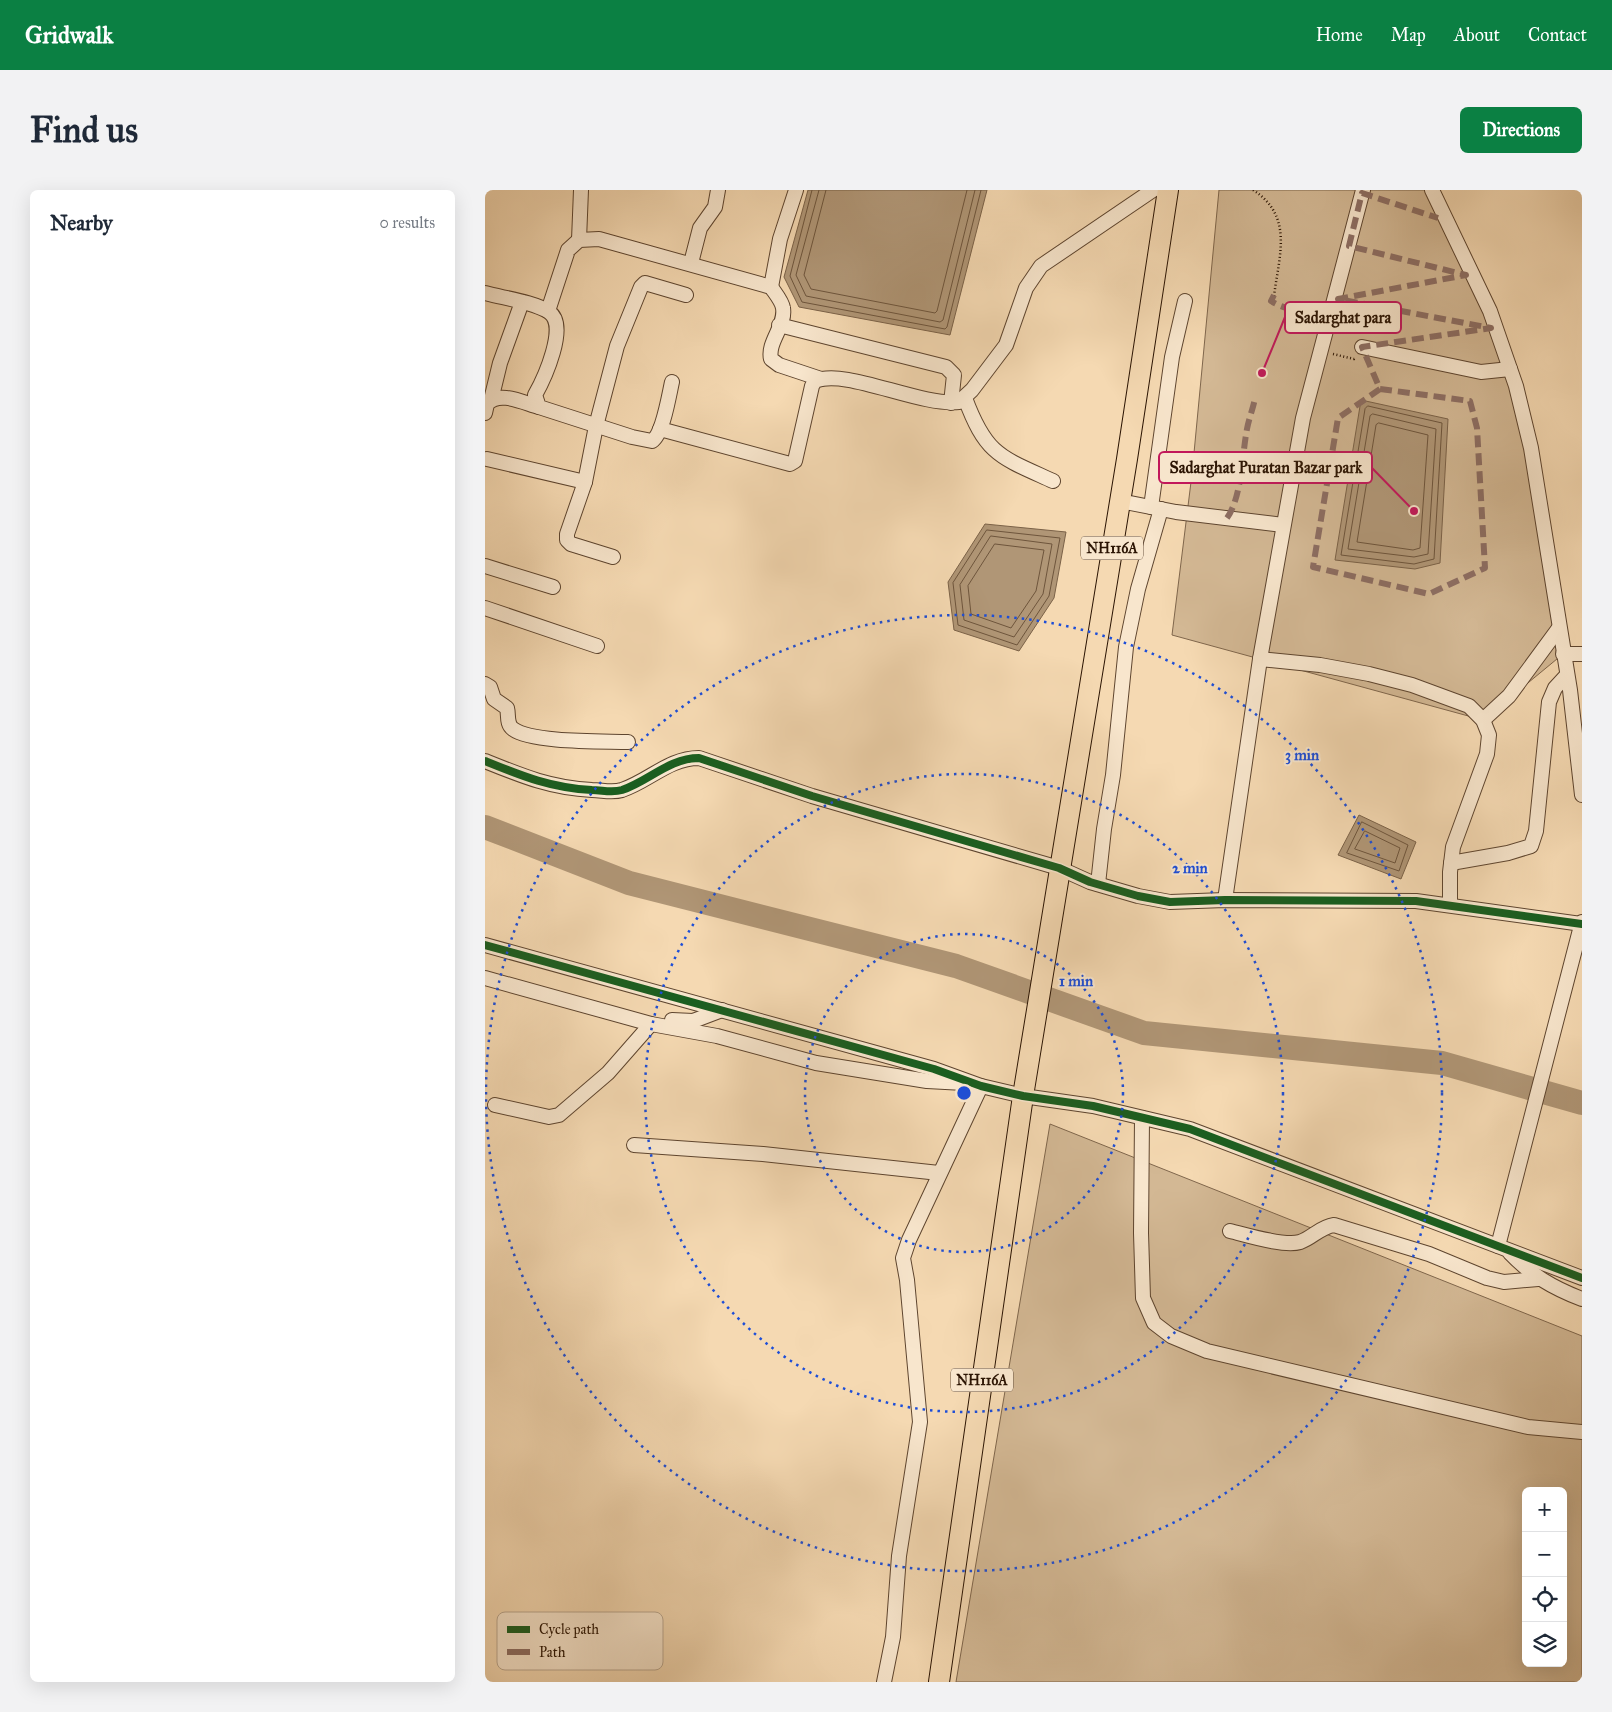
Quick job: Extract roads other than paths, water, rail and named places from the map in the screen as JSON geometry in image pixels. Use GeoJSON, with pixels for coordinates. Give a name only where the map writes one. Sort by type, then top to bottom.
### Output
{"type":"FeatureCollection","features":[{"type":"Feature","properties":{"kind":"highway","name":"NH116A"},"geometry":{"type":"LineString","coordinates":[[939,1682],[1025,1087],[1169,190]]}},
{"type":"Feature","properties":{"kind":"street"},"geometry":{"type":"LineString","coordinates":[[579,240],[581,190]]}},
{"type":"Feature","properties":{"kind":"street"},"geometry":{"type":"LineString","coordinates":[[691,264],[700,228],[715,207],[718,190]]}},
{"type":"Feature","properties":{"kind":"street"},"geometry":{"type":"LineString","coordinates":[[796,190],[780,239],[771,287],[783,308],[769,352],[771,359],[779,365],[821,379],[841,379],[937,402],[951,402],[965,398],[1007,345],[1026,288],[1041,266],[1153,190]]}},
{"type":"Feature","properties":{"kind":"street"},"geometry":{"type":"LineString","coordinates":[[1225,900],[1259,660],[1303,418],[1363,190]]}},
{"type":"Feature","properties":{"kind":"street"},"geometry":{"type":"LineString","coordinates":[[1433,190],[1489,310],[1510,369],[1531,448],[1567,675],[1582,795]]}},
{"type":"Feature","properties":{"kind":"street"},"geometry":{"type":"LineString","coordinates":[[548,311],[568,250],[579,240],[599,238],[771,287]]}},
{"type":"Feature","properties":{"kind":"street"},"geometry":{"type":"LineString","coordinates":[[613,557],[571,544],[567,540],[567,534],[585,482],[596,426],[617,346],[641,287],[645,283],[686,295]]}},
{"type":"Feature","properties":{"kind":"street"},"geometry":{"type":"LineString","coordinates":[[485,293],[522,302],[548,311],[557,324],[551,362],[535,395],[539,407]]}},
{"type":"Feature","properties":{"kind":"street"},"geometry":{"type":"LineString","coordinates":[[1098,884],[1103,829],[1113,775],[1126,647],[1156,508],[1173,357],[1185,301]]}},
{"type":"Feature","properties":{"kind":"street"},"geometry":{"type":"LineString","coordinates":[[488,406],[499,363],[522,302]]}},
{"type":"Feature","properties":{"kind":"street"},"geometry":{"type":"LineString","coordinates":[[779,325],[946,367],[953,375],[951,402]]}},
{"type":"Feature","properties":{"kind":"street"},"geometry":{"type":"LineString","coordinates":[[1362,347],[1481,372],[1510,369]]}},
{"type":"Feature","properties":{"kind":"street"},"geometry":{"type":"LineString","coordinates":[[660,429],[790,464],[795,460],[812,386],[815,381],[821,379]]}},
{"type":"Feature","properties":{"kind":"street"},"geometry":{"type":"LineString","coordinates":[[488,406],[505,398],[646,441],[657,438],[672,382]]}},
{"type":"Feature","properties":{"kind":"street"},"geometry":{"type":"LineString","coordinates":[[965,398],[975,424],[991,448],[1021,467],[1053,481]]}},
{"type":"Feature","properties":{"kind":"street"},"geometry":{"type":"LineString","coordinates":[[487,459],[585,482]]}},
{"type":"Feature","properties":{"kind":"street"},"geometry":{"type":"LineString","coordinates":[[1120,501],[1283,526]]}},
{"type":"Feature","properties":{"kind":"street"},"geometry":{"type":"LineString","coordinates":[[485,566],[553,587]]}},
{"type":"Feature","properties":{"kind":"street"},"geometry":{"type":"LineString","coordinates":[[485,608],[597,646]]}},
{"type":"Feature","properties":{"kind":"street"},"geometry":{"type":"LineString","coordinates":[[1483,720],[1509,696],[1559,628]]}},
{"type":"Feature","properties":{"kind":"street"},"geometry":{"type":"LineString","coordinates":[[1563,654],[1582,654]]}},
{"type":"Feature","properties":{"kind":"street"},"geometry":{"type":"LineString","coordinates":[[1259,660],[1320,665],[1369,674],[1412,685],[1469,706],[1483,720],[1489,734],[1487,754],[1453,847],[1450,906]]}},
{"type":"Feature","properties":{"kind":"street"},"geometry":{"type":"LineString","coordinates":[[1451,863],[1508,854],[1531,846],[1536,831],[1549,702],[1555,688],[1567,675]]}},
{"type":"Feature","properties":{"kind":"street"},"geometry":{"type":"LineString","coordinates":[[485,684],[489,687],[494,699],[507,708],[508,723],[512,729],[519,732],[539,737],[629,742]]}},
{"type":"Feature","properties":{"kind":"street"},"geometry":{"type":"LineString","coordinates":[[485,761],[551,786],[571,790],[617,791],[674,762],[685,758],[699,758],[812,796],[1059,868],[1098,884],[1156,900],[1194,903],[1225,900],[1416,901],[1582,923],[1502,1248]]}},
{"type":"Feature","properties":{"kind":"street"},"geometry":{"type":"LineString","coordinates":[[485,945],[934,1068],[976,1084]]}},
{"type":"Feature","properties":{"kind":"street"},"geometry":{"type":"LineString","coordinates":[[485,978],[647,1022],[717,1036],[816,1063],[952,1084],[1025,1087],[1093,1106],[1190,1129],[1582,1278]]}},
{"type":"Feature","properties":{"kind":"street"},"geometry":{"type":"LineString","coordinates":[[495,1105],[549,1117],[559,1115],[608,1073],[647,1022],[655,1018],[693,1021],[722,1010]]}},
{"type":"Feature","properties":{"kind":"street"},"geometry":{"type":"LineString","coordinates":[[883,1682],[893,1637],[899,1556],[920,1422],[907,1280],[903,1258],[976,1084]]}},
{"type":"Feature","properties":{"kind":"street"},"geometry":{"type":"LineString","coordinates":[[1142,1118],[1141,1233],[1143,1298],[1154,1323],[1171,1336],[1207,1351],[1519,1424],[1582,1432]]}},
{"type":"Feature","properties":{"kind":"street"},"geometry":{"type":"LineString","coordinates":[[634,1144],[763,1154],[939,1173]]}},
{"type":"Feature","properties":{"kind":"street"},"geometry":{"type":"LineString","coordinates":[[1230,1231],[1294,1243],[1300,1242],[1327,1226],[1334,1225],[1429,1254],[1504,1282],[1538,1279]]}},
{"type":"Feature","properties":{"kind":"street"},"geometry":{"type":"LineString","coordinates":[[1502,1248],[1538,1279],[1582,1299]]}},
{"type":"Feature","properties":{"kind":"water"},"geometry":{"type":"Polygon","coordinates":[[[808,190],[987,190],[950,335],[799,307],[784,277],[808,190]]]}},
{"type":"Feature","properties":{"kind":"water"},"geometry":{"type":"Polygon","coordinates":[[[1361,400],[1448,419],[1440,563],[1415,569],[1335,560],[1361,400]]]}},
{"type":"Feature","properties":{"kind":"water"},"geometry":{"type":"Polygon","coordinates":[[[985,524],[1066,532],[1054,598],[1019,651],[954,630],[948,582],[985,524]]]}},
{"type":"Feature","properties":{"kind":"water"},"geometry":{"type":"Polygon","coordinates":[[[1359,815],[1416,842],[1401,879],[1338,855],[1359,815]]]}},
{"type":"Feature","properties":{"kind":"waterway"},"geometry":{"type":"LineString","coordinates":[[485,827],[629,883],[956,966],[1144,1033],[1442,1063],[1582,1103]]}},
{"type":"Feature","properties":{"kind":"place","name":"Sadarghat para"},"geometry":{"type":"Point","coordinates":[1262,373]}},
{"type":"Feature","properties":{"kind":"place","name":"Sadarghat Puratan Bazar park"},"geometry":{"type":"Point","coordinates":[1414,511]}}]}
